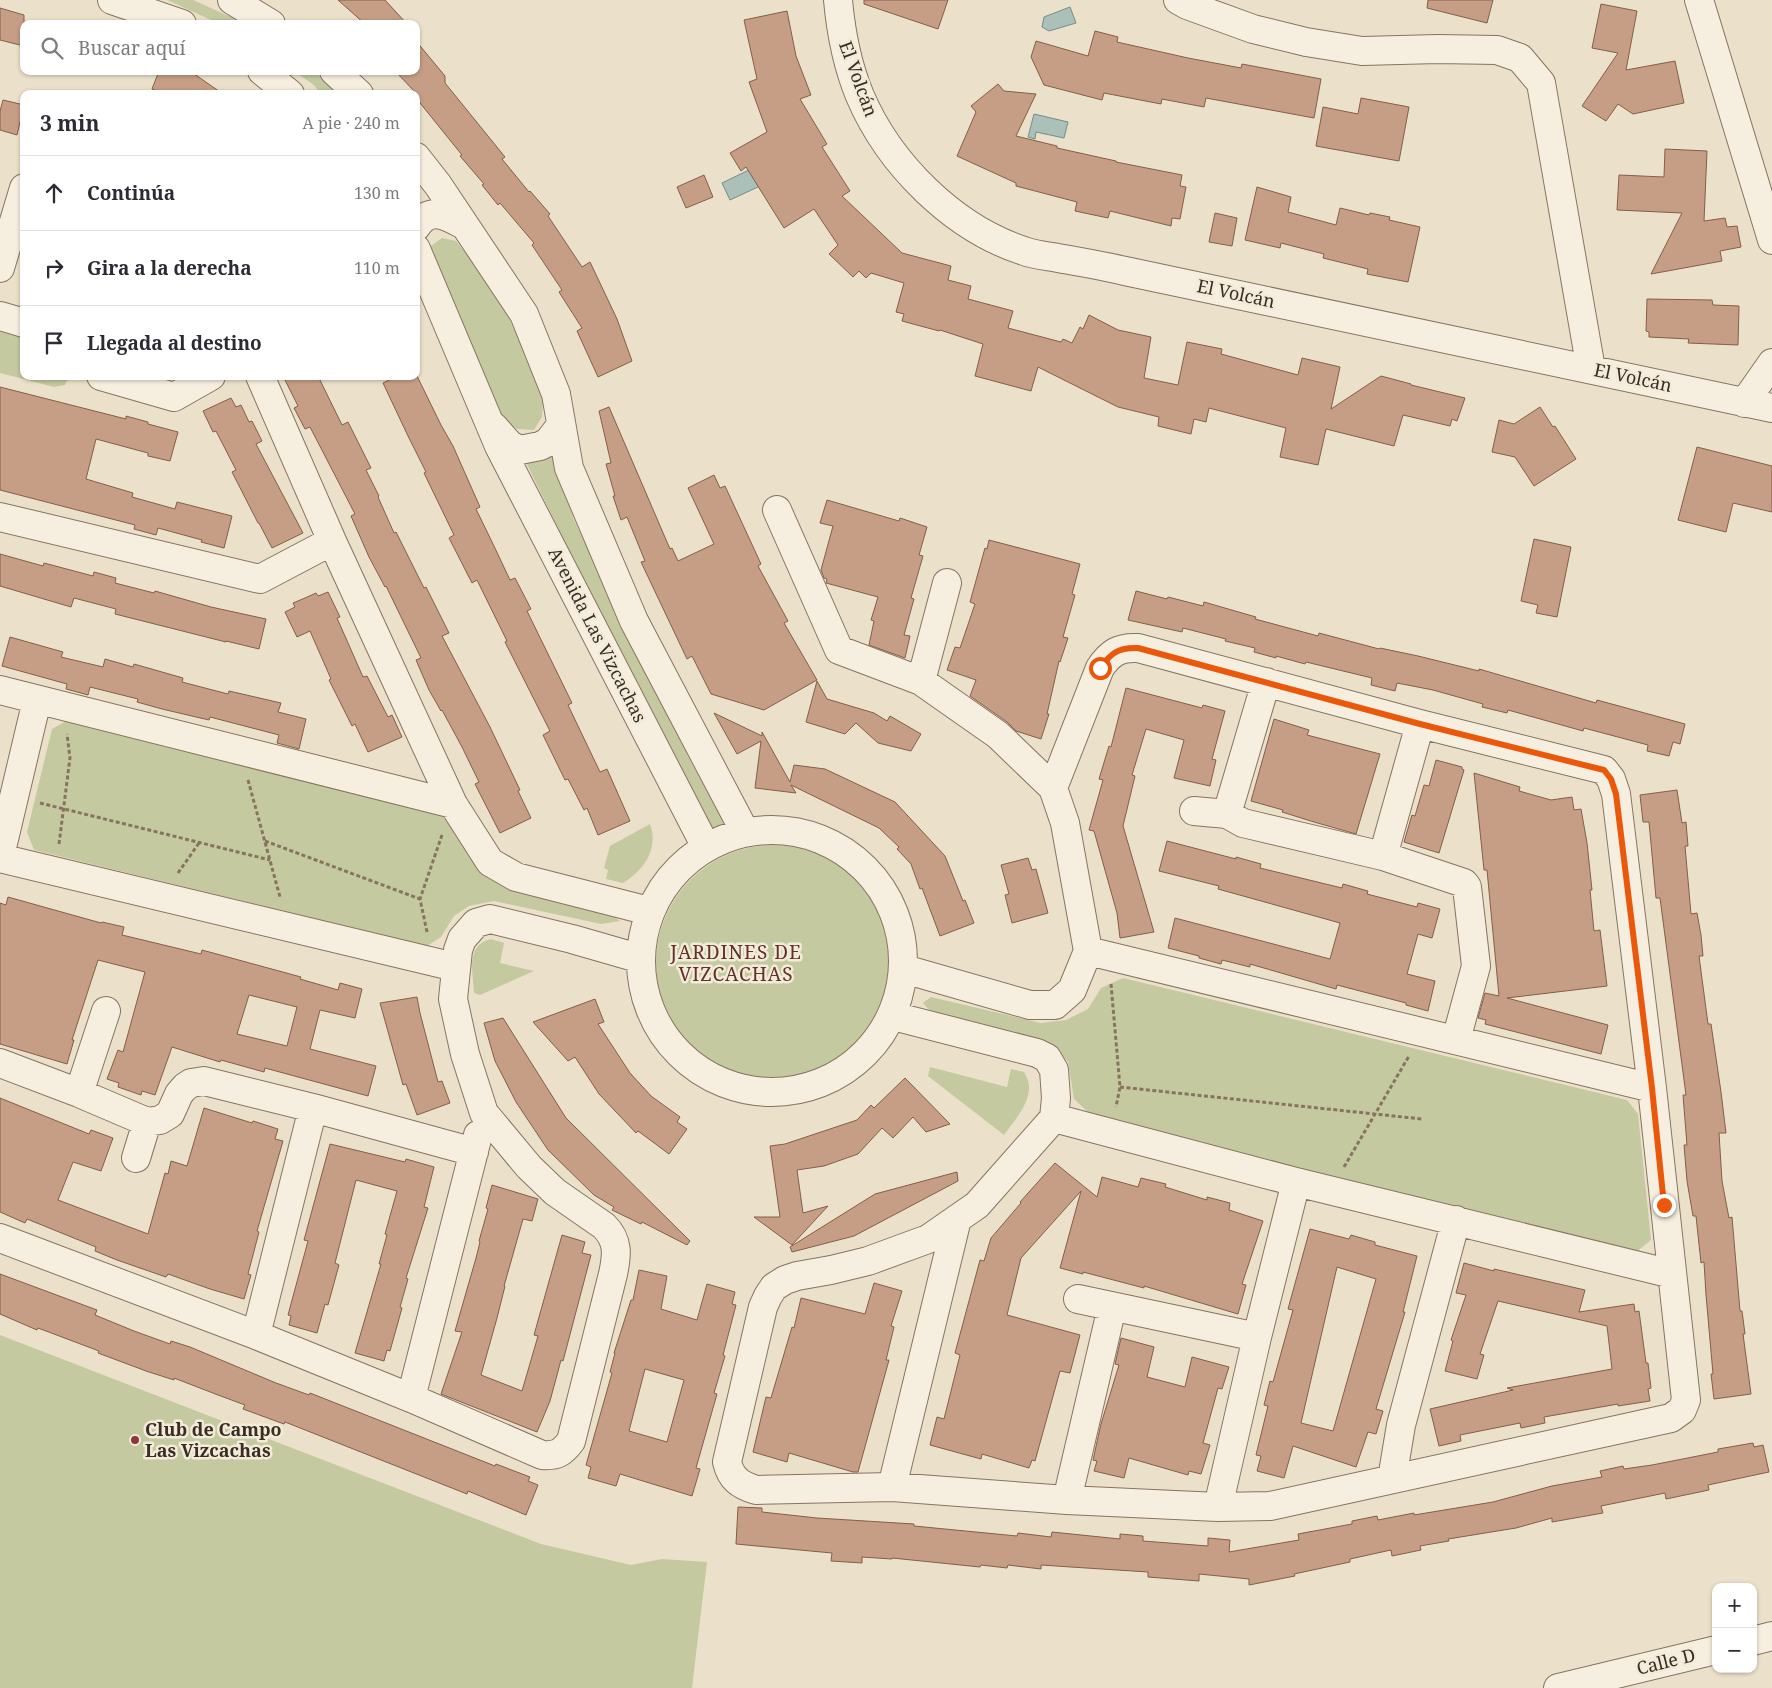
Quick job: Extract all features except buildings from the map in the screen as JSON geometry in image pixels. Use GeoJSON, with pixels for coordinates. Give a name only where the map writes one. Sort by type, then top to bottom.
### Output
{"type":"FeatureCollection","features":[{"type":"Feature","properties":{"kind":"street"},"geometry":{"type":"LineString","coordinates":[[112,0],[170,20]]}},
{"type":"Feature","properties":{"kind":"street"},"geometry":{"type":"LineString","coordinates":[[232,0],[264,20]]}},
{"type":"Feature","properties":{"kind":"street","name":"El Volcán"},"geometry":{"type":"LineString","coordinates":[[838,0],[841,32],[849,65],[860,96],[875,126],[893,153],[914,179],[939,202],[965,221],[994,238],[1025,251],[1772,408]]}},
{"type":"Feature","properties":{"kind":"street"},"geometry":{"type":"LineString","coordinates":[[1178,0],[1253,29],[1306,42],[1362,51],[1497,50],[1520,58],[1541,83],[1591,369]]}},
{"type":"Feature","properties":{"kind":"street"},"geometry":{"type":"LineString","coordinates":[[1699,0],[1772,240]]}},
{"type":"Feature","properties":{"kind":"street"},"geometry":{"type":"LineString","coordinates":[[267,75],[285,90]]}},
{"type":"Feature","properties":{"kind":"street"},"geometry":{"type":"LineString","coordinates":[[338,75],[355,90]]}},
{"type":"Feature","properties":{"kind":"street"},"geometry":{"type":"LineString","coordinates":[[420,162],[524,314],[556,394],[569,468],[634,621],[745,832]]}},
{"type":"Feature","properties":{"kind":"street"},"geometry":{"type":"LineString","coordinates":[[0,268],[20,201]]}},
{"type":"Feature","properties":{"kind":"street"},"geometry":{"type":"LineString","coordinates":[[420,223],[427,217],[441,213],[462,224]]}},
{"type":"Feature","properties":{"kind":"street","name":"Avenida Las Vizcachas"},"geometry":{"type":"LineString","coordinates":[[420,258],[499,446],[706,847]]}},
{"type":"Feature","properties":{"kind":"street"},"geometry":{"type":"LineString","coordinates":[[0,316],[20,322]]}},
{"type":"Feature","properties":{"kind":"street"},"geometry":{"type":"LineString","coordinates":[[1744,402],[1772,363]]}},
{"type":"Feature","properties":{"kind":"street"},"geometry":{"type":"LineString","coordinates":[[115,380],[174,397],[204,380]]}},
{"type":"Feature","properties":{"kind":"street"},"geometry":{"type":"LineString","coordinates":[[262,380],[332,541],[453,804],[490,862],[516,877],[649,911]]}},
{"type":"Feature","properties":{"kind":"street","name":"Avenida Las Vizcachas"},"geometry":{"type":"LineString","coordinates":[[490,422],[510,445],[520,450],[540,446],[548,442],[562,425]]}},
{"type":"Feature","properties":{"kind":"street"},"geometry":{"type":"LineString","coordinates":[[777,510],[840,650],[920,681],[998,735],[1053,788],[1098,953],[1072,990],[1055,1005],[1030,1005],[904,970]]}},
{"type":"Feature","properties":{"kind":"street"},"geometry":{"type":"LineString","coordinates":[[0,518],[260,579],[332,541]]}},
{"type":"Feature","properties":{"kind":"street"},"geometry":{"type":"LineString","coordinates":[[920,681],[947,583]]}},
{"type":"Feature","properties":{"kind":"street"},"geometry":{"type":"LineString","coordinates":[[893,1016],[1037,1053],[1047,1058],[1054,1070],[1056,1083],[1054,1118],[977,1205],[928,1239],[868,1261],[797,1276],[785,1280],[774,1287],[763,1307],[727,1462],[729,1471],[744,1486],[756,1490],[892,1488],[1067,1500],[1218,1507],[1270,1506],[1671,1418],[1682,1410],[1686,1400],[1652,1088],[1616,794],[1611,779],[1604,770],[1420,724],[1138,648],[1127,647],[1108,657],[1100,668],[1053,788]]}},
{"type":"Feature","properties":{"kind":"street"},"geometry":{"type":"LineString","coordinates":[[1227,814],[1266,682]]}},
{"type":"Feature","properties":{"kind":"street"},"geometry":{"type":"LineString","coordinates":[[0,690],[453,804]]}},
{"type":"Feature","properties":{"kind":"street"},"geometry":{"type":"LineString","coordinates":[[37,700],[0,857],[445,965]]}},
{"type":"Feature","properties":{"kind":"street"},"geometry":{"type":"LineString","coordinates":[[1383,856],[1420,724]]}},
{"type":"Feature","properties":{"kind":"street"},"geometry":{"type":"LineString","coordinates":[[1194,811],[1227,814],[1243,823],[1383,856],[1462,881],[1467,888],[1476,966],[1456,1040]]}},
{"type":"Feature","properties":{"kind":"street"},"geometry":{"type":"LineString","coordinates":[[785,830],[824,840],[859,862],[884,893],[900,930],[904,970],[893,1016],[866,1054],[828,1080],[784,1093],[737,1088],[695,1068],[663,1035],[644,993],[639,976],[638,958],[649,911],[675,872],[706,847],[745,832],[785,830]]}},
{"type":"Feature","properties":{"kind":"street"},"geometry":{"type":"LineString","coordinates":[[445,965],[458,950],[462,939],[476,923],[490,919],[572,938],[638,958]]}},
{"type":"Feature","properties":{"kind":"street"},"geometry":{"type":"LineString","coordinates":[[1098,953],[1652,1088]]}},
{"type":"Feature","properties":{"kind":"street"},"geometry":{"type":"LineString","coordinates":[[0,1238],[256,1335],[411,1398],[542,1455],[554,1456],[564,1451],[571,1441],[613,1274],[616,1256],[615,1241],[611,1233],[604,1226],[555,1192],[530,1167],[484,1113],[465,1054],[445,965]]}},
{"type":"Feature","properties":{"kind":"street"},"geometry":{"type":"LineString","coordinates":[[79,1093],[106,1011]]}},
{"type":"Feature","properties":{"kind":"street"},"geometry":{"type":"LineString","coordinates":[[0,1063],[79,1093],[147,1122],[160,1120],[170,1114],[179,1094],[185,1087],[191,1082],[204,1081],[313,1108],[474,1152]]}},
{"type":"Feature","properties":{"kind":"street"},"geometry":{"type":"LineString","coordinates":[[256,1335],[313,1108]]}},
{"type":"Feature","properties":{"kind":"street"},"geometry":{"type":"LineString","coordinates":[[411,1398],[484,1113]]}},
{"type":"Feature","properties":{"kind":"street"},"geometry":{"type":"LineString","coordinates":[[1054,1118],[1296,1182],[1672,1274]]}},
{"type":"Feature","properties":{"kind":"street"},"geometry":{"type":"LineString","coordinates":[[136,1158],[147,1122]]}},
{"type":"Feature","properties":{"kind":"street"},"geometry":{"type":"LineString","coordinates":[[1218,1507],[1256,1336],[1296,1182]]}},
{"type":"Feature","properties":{"kind":"street"},"geometry":{"type":"LineString","coordinates":[[892,1488],[957,1220]]}},
{"type":"Feature","properties":{"kind":"street"},"geometry":{"type":"LineString","coordinates":[[1392,1479],[1401,1425],[1456,1220]]}},
{"type":"Feature","properties":{"kind":"street"},"geometry":{"type":"LineString","coordinates":[[1078,1299],[1256,1336]]}},
{"type":"Feature","properties":{"kind":"street"},"geometry":{"type":"LineString","coordinates":[[1067,1500],[1112,1307]]}},
{"type":"Feature","properties":{"kind":"street"},"geometry":{"type":"LineString","coordinates":[[1757,1640],[1772,1636]]}},
{"type":"Feature","properties":{"kind":"street","name":"Calle D"},"geometry":{"type":"LineString","coordinates":[[1558,1688],[1712,1651]]}},
{"type":"Feature","properties":{"kind":"path"},"geometry":{"type":"LineString","coordinates":[[56,871],[70,758],[63,706]]}},
{"type":"Feature","properties":{"kind":"path"},"geometry":{"type":"LineString","coordinates":[[240,751],[289,927]]}},
{"type":"Feature","properties":{"kind":"path"},"geometry":{"type":"LineString","coordinates":[[14,796],[63,810],[270,860]]}},
{"type":"Feature","properties":{"kind":"path"},"geometry":{"type":"LineString","coordinates":[[445,965],[420,899],[453,804]]}},
{"type":"Feature","properties":{"kind":"path"},"geometry":{"type":"LineString","coordinates":[[265,841],[420,899]]}},
{"type":"Feature","properties":{"kind":"path"},"geometry":{"type":"LineString","coordinates":[[162,897],[199,843]]}},
{"type":"Feature","properties":{"kind":"path"},"geometry":{"type":"LineString","coordinates":[[1098,953],[1120,1087],[1110,1132]]}},
{"type":"Feature","properties":{"kind":"path"},"geometry":{"type":"LineString","coordinates":[[1331,1190],[1424,1032]]}},
{"type":"Feature","properties":{"kind":"path"},"geometry":{"type":"LineString","coordinates":[[1120,1087],[1422,1119]]}},
{"type":"Feature","properties":{"kind":"green space"},"geometry":{"type":"Polygon","coordinates":[[[167,0],[193,0],[238,20],[211,20],[167,0]]]}},
{"type":"Feature","properties":{"kind":"green space"},"geometry":{"type":"Polygon","coordinates":[[[300,75],[320,75],[334,90],[318,90],[300,75]]]}},
{"type":"Feature","properties":{"kind":"green space"},"geometry":{"type":"Polygon","coordinates":[[[442,238],[456,241],[496,290],[526,355],[543,401],[542,417],[534,430],[517,429],[497,414],[428,248],[442,238]]]}},
{"type":"Feature","properties":{"kind":"green space"},"geometry":{"type":"Polygon","coordinates":[[[0,331],[20,337],[20,378],[0,373],[0,331]]]}},
{"type":"Feature","properties":{"kind":"green space"},"geometry":{"type":"Polygon","coordinates":[[[27,380],[67,380],[65,385],[54,387],[27,380]]]}},
{"type":"Feature","properties":{"kind":"green space"},"geometry":{"type":"Polygon","coordinates":[[[548,442],[574,520],[691,762],[724,820],[723,828],[717,830],[709,828],[597,608],[520,450],[548,442]]]}},
{"type":"Feature","properties":{"kind":"green space"},"geometry":{"type":"Polygon","coordinates":[[[73,717],[448,812],[465,835],[603,908],[620,921],[601,924],[494,901],[469,906],[454,916],[441,937],[427,946],[34,850],[27,832],[52,729],[73,717]]]}},
{"type":"Feature","properties":{"kind":"green space"},"geometry":{"type":"Polygon","coordinates":[[[650,824],[653,842],[648,858],[643,865],[631,878],[623,883],[606,879],[608,870],[604,868],[610,846],[650,824]]]}},
{"type":"Feature","properties":{"kind":"green space"},"geometry":{"type":"Polygon","coordinates":[[[774,845],[808,850],[830,859],[849,872],[865,888],[878,907],[887,929],[892,963],[887,997],[878,1019],[865,1038],[849,1054],[830,1067],[808,1076],[774,1081],[740,1076],[718,1067],[699,1054],[683,1038],[670,1019],[661,997],[656,963],[661,929],[670,907],[683,888],[699,872],[718,859],[740,850],[774,845]]]}},
{"type":"Feature","properties":{"kind":"green space"},"geometry":{"type":"Polygon","coordinates":[[[491,939],[504,943],[500,963],[534,971],[480,995],[474,993],[472,961],[477,947],[491,939]]]}},
{"type":"Feature","properties":{"kind":"green space"},"geometry":{"type":"Polygon","coordinates":[[[1123,978],[1627,1100],[1638,1114],[1651,1240],[1635,1253],[1092,1116],[1074,1099],[1068,1062],[1056,1048],[1036,1039],[932,1013],[923,1003],[931,997],[1041,1023],[1066,1020],[1088,1009],[1101,988],[1123,978]]]}},
{"type":"Feature","properties":{"kind":"green space"},"geometry":{"type":"Polygon","coordinates":[[[930,1067],[1007,1087],[1011,1069],[1024,1072],[1028,1080],[1028,1097],[1020,1113],[1004,1135],[928,1076],[930,1067]]]}},
{"type":"Feature","properties":{"kind":"green space","name":"Club de Campo Las Vizcachas"},"geometry":{"type":"Polygon","coordinates":[[[0,1335],[541,1544],[631,1565],[662,1559],[707,1562],[692,1688],[0,1688],[0,1335]]]}},
{"type":"Feature","properties":{"kind":"water"},"geometry":{"type":"Polygon","coordinates":[[[1070,7],[1076,23],[1049,31],[1042,27],[1044,17],[1070,7]]]}},
{"type":"Feature","properties":{"kind":"water"},"geometry":{"type":"Polygon","coordinates":[[[1034,114],[1068,122],[1064,138],[1036,132],[1035,139],[1028,137],[1034,114]]]}},
{"type":"Feature","properties":{"kind":"water"},"geometry":{"type":"Polygon","coordinates":[[[751,169],[760,186],[730,200],[722,183],[751,169]]]}},
{"type":"Feature","properties":{"kind":"place","name":"Club de Campo Las Vizcachas"},"geometry":{"type":"Point","coordinates":[135,1440]}},
{"type":"Feature","properties":{"kind":"district","name":"JARDINES DE VIZCACHAS"},"geometry":{"type":"Point","coordinates":[736,963]}},
{"type":"Feature","properties":{"kind":"route"},"geometry":{"type":"LineString","coordinates":[[1100,668],[1108,657],[1117,651],[1127,647],[1138,648],[1420,724],[1604,770],[1611,779],[1616,794],[1652,1088],[1664,1205]]}}]}
